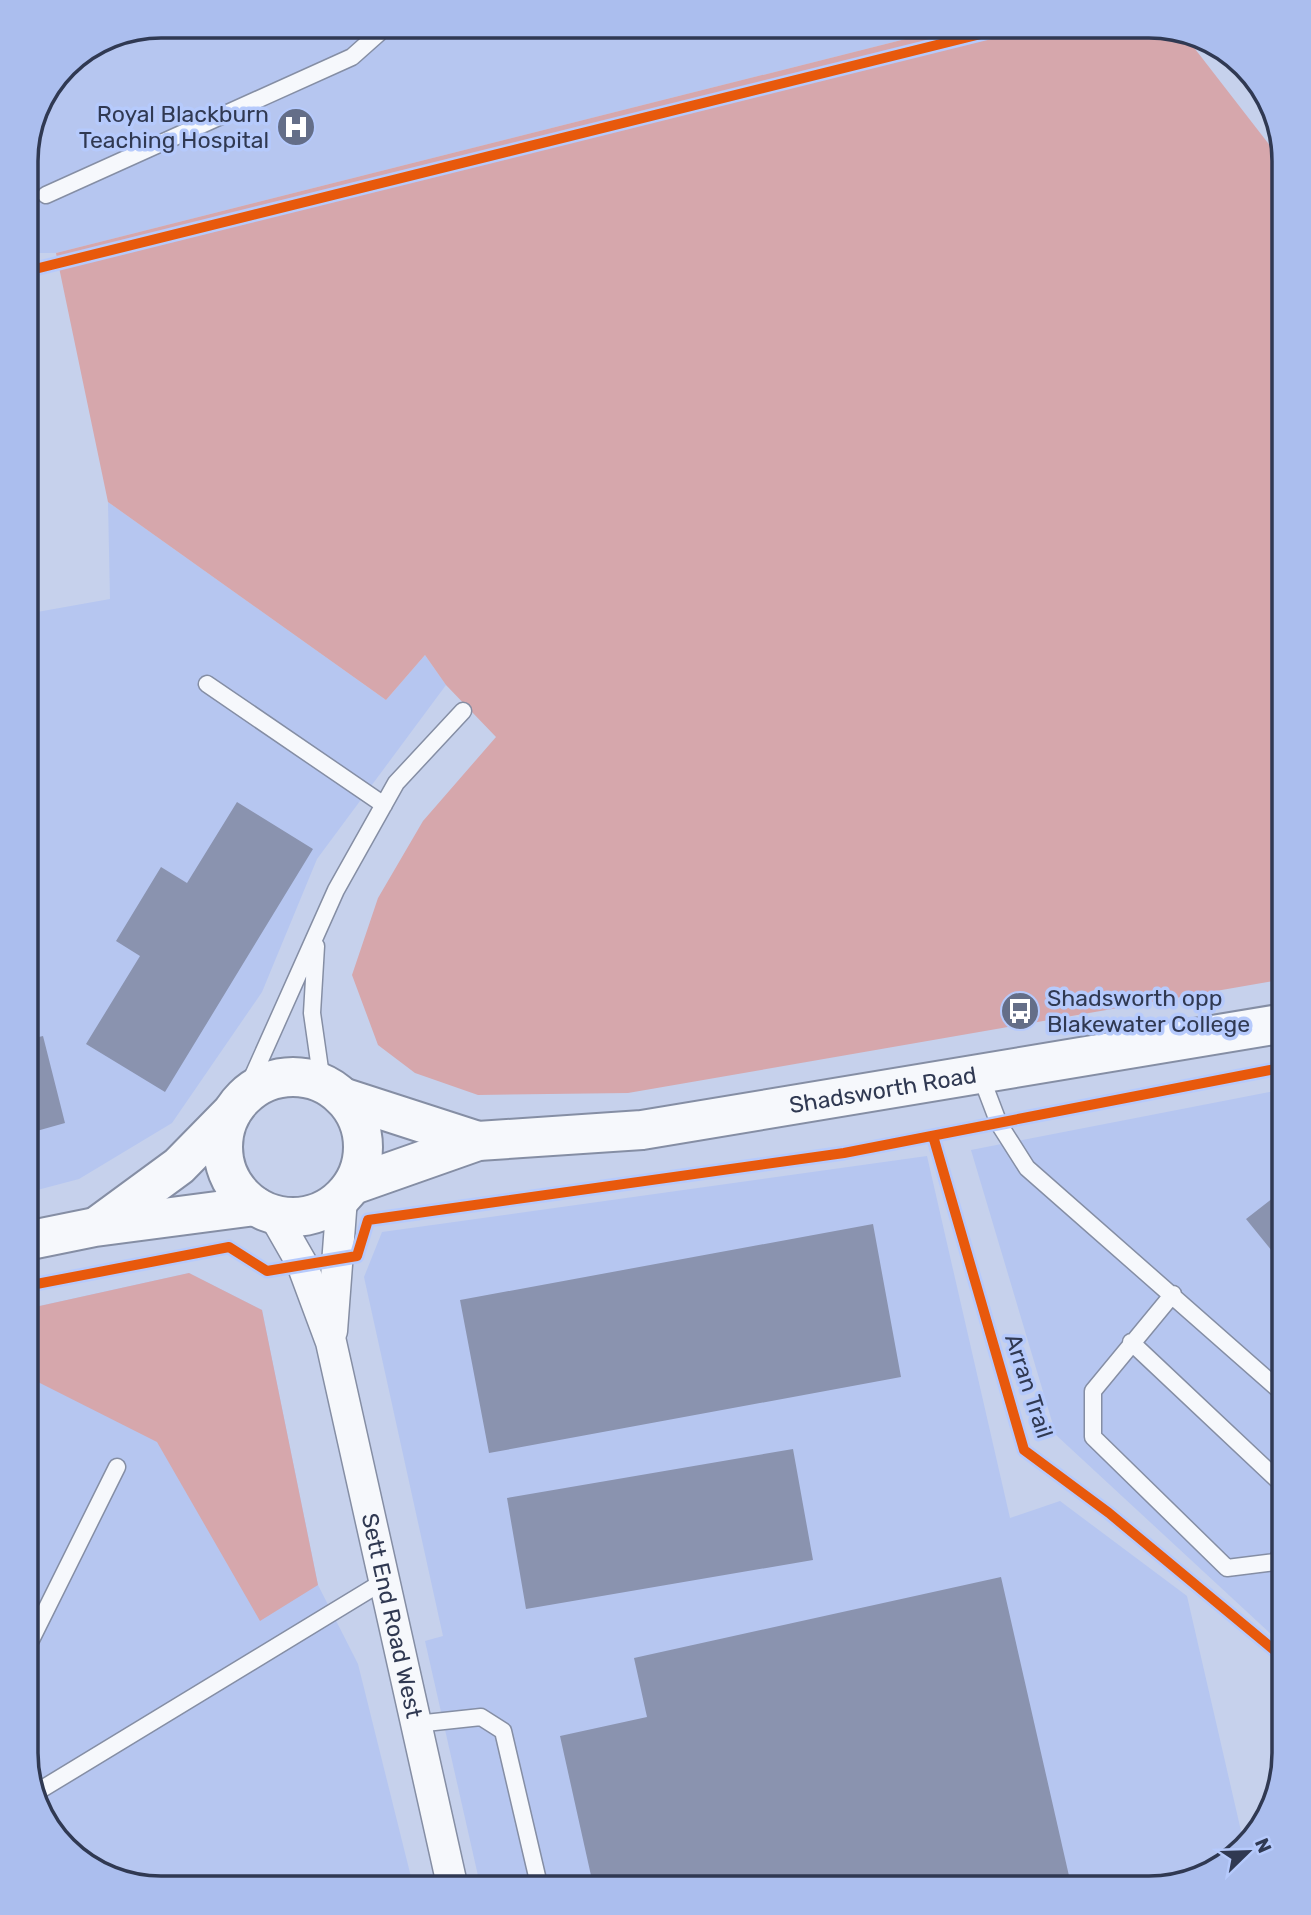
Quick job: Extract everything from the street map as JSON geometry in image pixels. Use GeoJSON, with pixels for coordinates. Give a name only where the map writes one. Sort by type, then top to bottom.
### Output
{"type":"FeatureCollection","features":[{"type":"Feature","properties":{"kind":"main road","name":"Shadsworth Road"},"geometry":{"type":"LineString","coordinates":[[38,1238],[95,1227],[264,1210],[298,1217],[321,1212],[347,1191],[478,1140],[642,1130],[1272,1025]]}},
{"type":"Feature","properties":{"kind":"main road","name":"Shadsworth Road"},"geometry":{"type":"LineString","coordinates":[[95,1227],[179,1166],[260,1085],[280,1078],[301,1077],[478,1140]]}},
{"type":"Feature","properties":{"kind":"main road"},"geometry":{"type":"LineString","coordinates":[[332,1090],[356,1116],[363,1139],[362,1163],[347,1191]]}},
{"type":"Feature","properties":{"kind":"main road"},"geometry":{"type":"LineString","coordinates":[[238,1105],[225,1130],[223,1152],[228,1173],[239,1191],[264,1210]]}},
{"type":"Feature","properties":{"kind":"street","name":"Sett End Road West"},"geometry":{"type":"LineString","coordinates":[[331,1342],[347,1191]]}},
{"type":"Feature","properties":{"kind":"street","name":"Sett End Road West"},"geometry":{"type":"LineString","coordinates":[[264,1210],[302,1264],[331,1342],[450,1876]]}},
{"type":"Feature","properties":{"kind":"lane"},"geometry":{"type":"LineString","coordinates":[[46,195],[352,57],[372,39]]}},
{"type":"Feature","properties":{"kind":"lane"},"geometry":{"type":"LineString","coordinates":[[207,684],[384,805]]}},
{"type":"Feature","properties":{"kind":"lane"},"geometry":{"type":"LineString","coordinates":[[238,1105],[336,890],[396,783],[463,711]]}},
{"type":"Feature","properties":{"kind":"lane"},"geometry":{"type":"LineString","coordinates":[[316,936],[312,1013],[332,1090]]}},
{"type":"Feature","properties":{"kind":"lane"},"geometry":{"type":"LineString","coordinates":[[979,1074],[999,1124],[1027,1168],[1272,1383]]}},
{"type":"Feature","properties":{"kind":"lane"},"geometry":{"type":"LineString","coordinates":[[1173,1294],[1093,1391],[1093,1437],[1227,1567],[1272,1562]]}},
{"type":"Feature","properties":{"kind":"lane"},"geometry":{"type":"LineString","coordinates":[[1131,1342],[1272,1474]]}},
{"type":"Feature","properties":{"kind":"lane"},"geometry":{"type":"LineString","coordinates":[[38,1626],[117,1467]]}},
{"type":"Feature","properties":{"kind":"lane"},"geometry":{"type":"LineString","coordinates":[[44,1788],[384,1581]]}},
{"type":"Feature","properties":{"kind":"lane"},"geometry":{"type":"LineString","coordinates":[[416,1724],[481,1717],[503,1731],[537,1876]]}},
{"type":"Feature","properties":{"kind":"shaded area","name":"Royal Blackburn Teaching Hospital"},"geometry":{"type":"Polygon","coordinates":[[[154,39],[905,39],[56,253],[39,253],[39,154],[48,115],[64,87],[81,69],[100,55],[130,43],[154,39]]]}},
{"type":"Feature","properties":{"kind":"shaded area"},"geometry":{"type":"Polygon","coordinates":[[[905,39],[1157,39],[1193,47],[1271,147],[1272,981],[628,1093],[478,1095],[415,1073],[378,1045],[352,975],[378,898],[423,821],[496,737],[446,685],[425,655],[386,700],[108,502],[56,253],[905,39]]]}},
{"type":"Feature","properties":{"kind":"shaded area"},"geometry":{"type":"Polygon","coordinates":[[[108,502],[386,700],[425,655],[446,685],[317,859],[262,992],[172,1123],[79,1179],[38,1190],[39,612],[110,599],[108,502]]]}},
{"type":"Feature","properties":{"kind":"shaded area"},"geometry":{"type":"Polygon","coordinates":[[[1272,1092],[1272,1635],[1056,1435],[971,1150],[1272,1092]]]}},
{"type":"Feature","properties":{"kind":"shaded area"},"geometry":{"type":"Polygon","coordinates":[[[927,1156],[1010,1518],[1060,1501],[1187,1596],[1238,1817],[1213,1817],[1213,1859],[1181,1872],[1149,1876],[478,1876],[425,1641],[443,1636],[364,1277],[382,1232],[927,1156]]]}},
{"type":"Feature","properties":{"kind":"shaded area"},"geometry":{"type":"Polygon","coordinates":[[[189,1273],[262,1310],[318,1585],[358,1664],[411,1876],[146,1875],[130,1872],[100,1860],[75,1840],[55,1815],[43,1785],[38,1753],[38,1306],[189,1273]]]}},
{"type":"Feature","properties":{"kind":"shaded area"},"geometry":{"type":"Polygon","coordinates":[[[189,1273],[262,1310],[318,1585],[260,1621],[157,1442],[38,1382],[38,1306],[189,1273]]]}},
{"type":"Feature","properties":{"kind":"building"},"geometry":{"type":"Polygon","coordinates":[[[237,802],[313,849],[165,1092],[86,1044],[140,956],[116,941],[161,867],[187,883],[237,802]]]}},
{"type":"Feature","properties":{"kind":"building"},"geometry":{"type":"Polygon","coordinates":[[[43,1036],[65,1123],[38,1131],[38,1037],[43,1036]]]}},
{"type":"Feature","properties":{"kind":"building"},"geometry":{"type":"Polygon","coordinates":[[[1272,1199],[1272,1251],[1246,1219],[1272,1199]]]}},
{"type":"Feature","properties":{"kind":"building"},"geometry":{"type":"Polygon","coordinates":[[[873,1224],[901,1377],[489,1453],[460,1300],[873,1224]]]}},
{"type":"Feature","properties":{"kind":"building"},"geometry":{"type":"Polygon","coordinates":[[[793,1449],[813,1560],[526,1609],[507,1498],[793,1449]]]}},
{"type":"Feature","properties":{"kind":"building"},"geometry":{"type":"Polygon","coordinates":[[[1001,1577],[1069,1876],[591,1876],[560,1736],[647,1717],[634,1658],[1001,1577]]]}},
{"type":"Feature","properties":{"kind":"cycle path"},"geometry":{"type":"LineString","coordinates":[[39,268],[961,39]]}},
{"type":"Feature","properties":{"kind":"cycle path"},"geometry":{"type":"LineString","coordinates":[[38,1284],[229,1247],[267,1271],[357,1256],[368,1220],[844,1153],[1272,1070]]}},
{"type":"Feature","properties":{"kind":"cycle path","name":"Arran Trail"},"geometry":{"type":"LineString","coordinates":[[933,1136],[1024,1450],[1109,1513],[1272,1648]]}},
{"type":"Feature","properties":{"kind":"place","name":"Royal Blackburn Teaching Hospital"},"geometry":{"type":"Point","coordinates":[296,127]}},
{"type":"Feature","properties":{"kind":"place","name":"Shadsworth opp Blakewater College"},"geometry":{"type":"Point","coordinates":[1020,1011]}}]}
